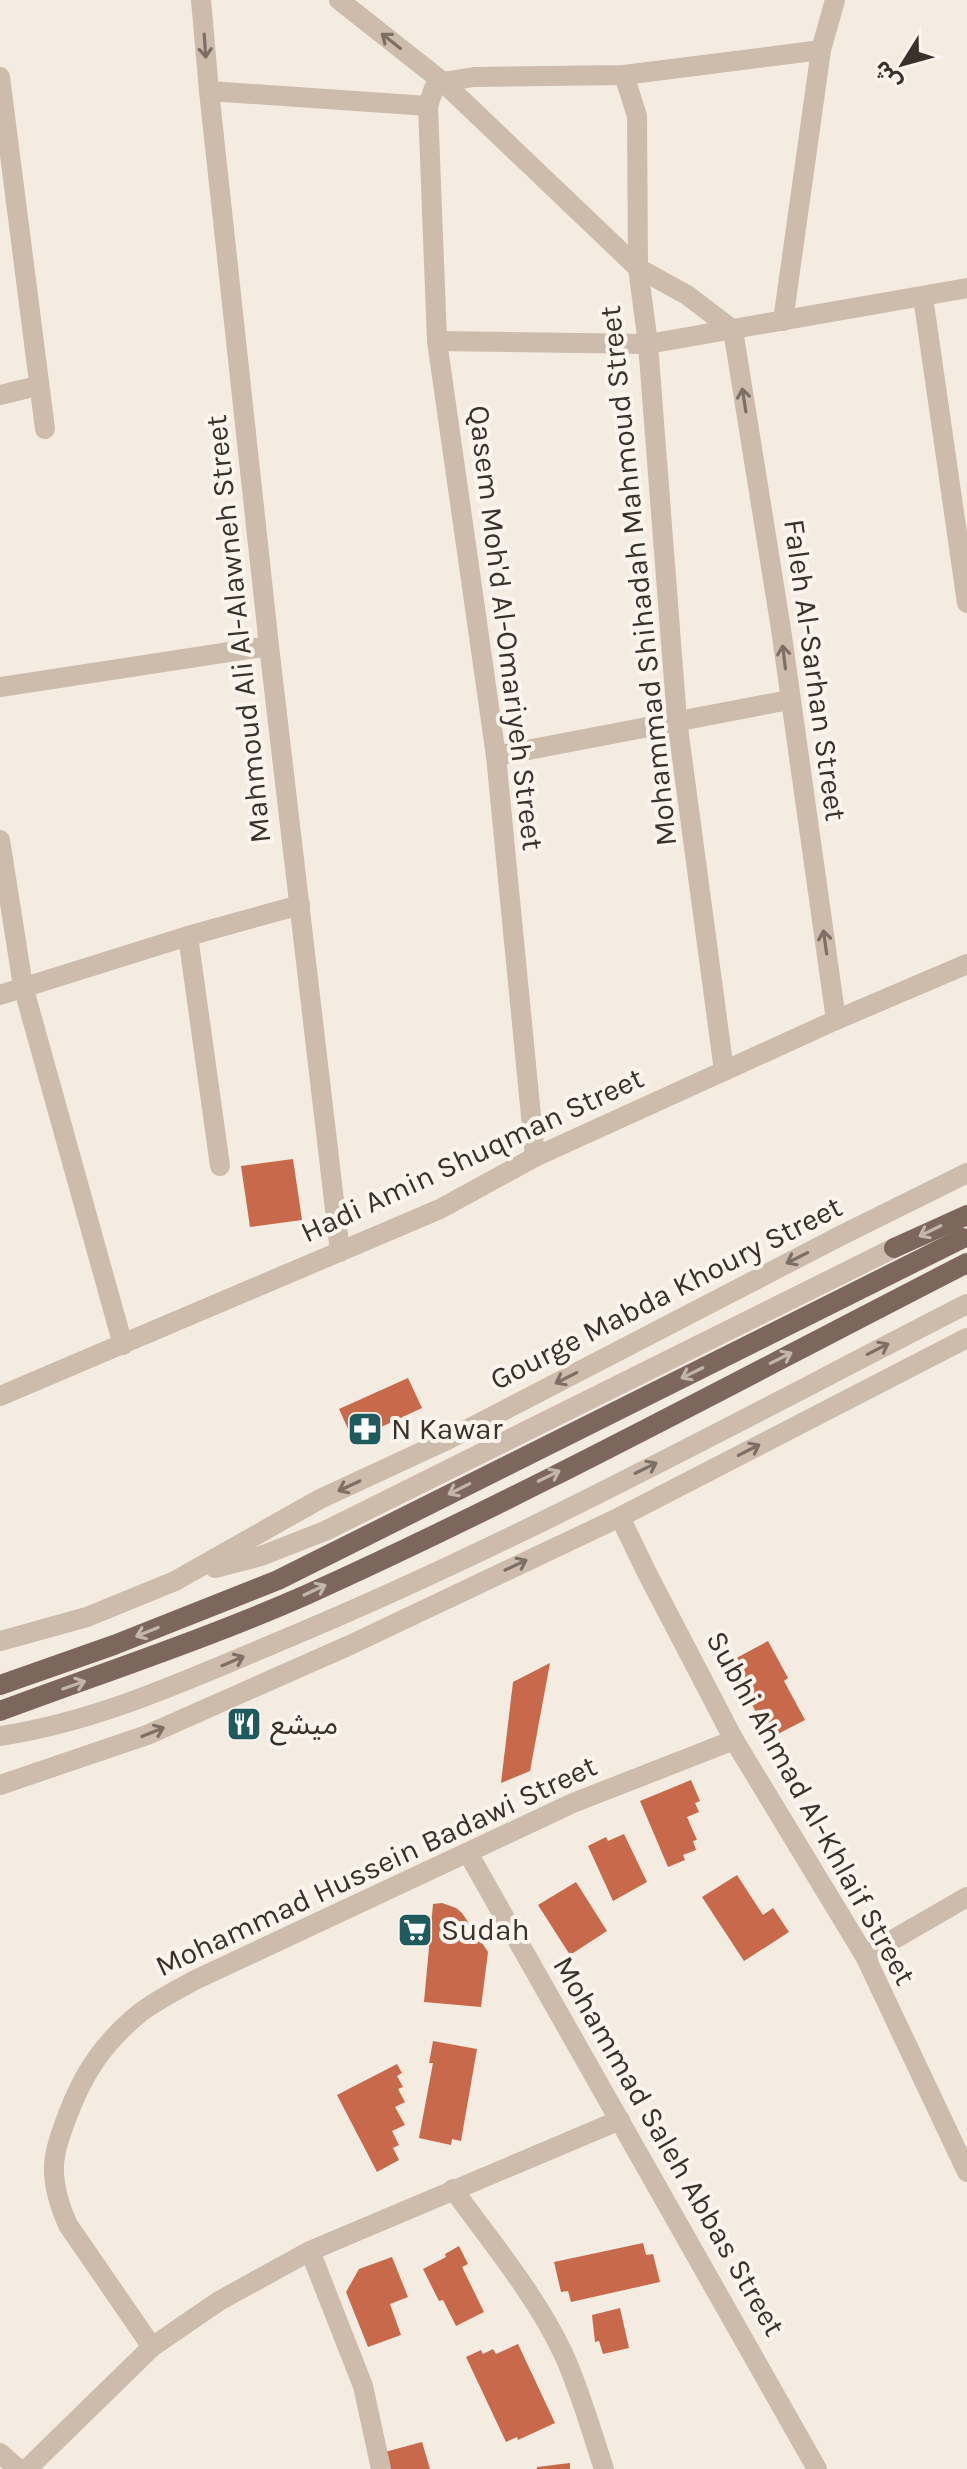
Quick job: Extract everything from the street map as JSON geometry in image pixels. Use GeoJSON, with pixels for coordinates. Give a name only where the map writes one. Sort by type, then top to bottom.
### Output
{"type":"FeatureCollection","features":[{"type":"Feature","properties":{"kind":"main road"},"geometry":{"type":"LineString","coordinates":[[894,1248],[967,1215]]}},
{"type":"Feature","properties":{"kind":"main road"},"geometry":{"type":"LineString","coordinates":[[0,1685],[114,1645],[278,1580],[963,1238]]}},
{"type":"Feature","properties":{"kind":"main road"},"geometry":{"type":"LineString","coordinates":[[0,1711],[197,1640],[306,1594],[590,1456],[967,1263]]}},
{"type":"Feature","properties":{"kind":"street","name":"Mahmoud Ali Al-Alawneh Street"},"geometry":{"type":"LineString","coordinates":[[201,0],[269,646],[340,1252]]}},
{"type":"Feature","properties":{"kind":"street"},"geometry":{"type":"LineString","coordinates":[[339,0],[443,82],[638,268],[687,295],[733,330]]}},
{"type":"Feature","properties":{"kind":"street"},"geometry":{"type":"LineString","coordinates":[[783,321],[821,50],[835,0]]}},
{"type":"Feature","properties":{"kind":"street"},"geometry":{"type":"LineString","coordinates":[[209,91],[428,106],[434,88],[443,82],[496,74],[624,75],[821,50]]}},
{"type":"Feature","properties":{"kind":"street","name":"Mohammad Shihadah Mahmoud Street"},"geometry":{"type":"LineString","coordinates":[[624,75],[637,116],[638,268],[648,344],[677,720],[724,1071]]}},
{"type":"Feature","properties":{"kind":"street"},"geometry":{"type":"LineString","coordinates":[[0,77],[37,386],[45,429]]}},
{"type":"Feature","properties":{"kind":"street","name":"Qasem Moh'd Al-Omariyeh Street"},"geometry":{"type":"LineString","coordinates":[[428,106],[437,341],[496,756],[535,1157]]}},
{"type":"Feature","properties":{"kind":"street"},"geometry":{"type":"LineString","coordinates":[[437,341],[648,344],[967,288]]}},
{"type":"Feature","properties":{"kind":"street"},"geometry":{"type":"LineString","coordinates":[[923,297],[967,603]]}},
{"type":"Feature","properties":{"kind":"street","name":"Faleh Al-Sarhan Street"},"geometry":{"type":"LineString","coordinates":[[733,330],[781,629],[836,1020]]}},
{"type":"Feature","properties":{"kind":"street"},"geometry":{"type":"LineString","coordinates":[[0,395],[37,386]]}},
{"type":"Feature","properties":{"kind":"street"},"geometry":{"type":"LineString","coordinates":[[0,687],[269,646]]}},
{"type":"Feature","properties":{"kind":"street"},"geometry":{"type":"LineString","coordinates":[[496,756],[789,700]]}},
{"type":"Feature","properties":{"kind":"street"},"geometry":{"type":"LineString","coordinates":[[0,840],[23,986],[123,1345]]}},
{"type":"Feature","properties":{"kind":"street"},"geometry":{"type":"LineString","coordinates":[[0,995],[188,936],[300,905]]}},
{"type":"Feature","properties":{"kind":"street"},"geometry":{"type":"LineString","coordinates":[[188,936],[220,1166]]}},
{"type":"Feature","properties":{"kind":"street","name":"Hadi Amin Shuqman Street"},"geometry":{"type":"LineString","coordinates":[[0,1396],[440,1209],[535,1157],[967,964]]}},
{"type":"Feature","properties":{"kind":"street","name":"Gourge Mabda Khoury Street"},"geometry":{"type":"LineString","coordinates":[[0,1641],[87,1617],[150,1593],[195,1571],[320,1499],[445,1441],[967,1173]]}},
{"type":"Feature","properties":{"kind":"street"},"geometry":{"type":"LineString","coordinates":[[840,1236],[910,1210],[967,1183]]}},
{"type":"Feature","properties":{"kind":"street"},"geometry":{"type":"LineString","coordinates":[[195,1571],[261,1556],[325,1531],[894,1248]]}},
{"type":"Feature","properties":{"kind":"street"},"geometry":{"type":"LineString","coordinates":[[0,1736],[33,1731],[142,1699],[391,1595],[967,1304]]}},
{"type":"Feature","properties":{"kind":"street"},"geometry":{"type":"LineString","coordinates":[[0,1785],[147,1735],[350,1645],[620,1517],[966,1344]]}},
{"type":"Feature","properties":{"kind":"street","name":"Subhi Ahmad Al-Khlaif Street"},"geometry":{"type":"LineString","coordinates":[[620,1517],[734,1740],[865,1956],[967,2172]]}},
{"type":"Feature","properties":{"kind":"street"},"geometry":{"type":"LineString","coordinates":[[350,1645],[485,1562],[512,1535]]}},
{"type":"Feature","properties":{"kind":"street","name":"Mohammad Hussein Badawi Street"},"geometry":{"type":"LineString","coordinates":[[152,2347],[68,2225],[59,2206],[54,2165],[57,2147],[87,2069],[105,2047],[142,2011],[195,1980],[573,1803],[734,1740]]}},
{"type":"Feature","properties":{"kind":"street","name":"Mohammad Saleh Abbas Street"},"geometry":{"type":"LineString","coordinates":[[468,1853],[817,2469]]}},
{"type":"Feature","properties":{"kind":"street"},"geometry":{"type":"LineString","coordinates":[[865,1956],[967,1897]]}},
{"type":"Feature","properties":{"kind":"street"},"geometry":{"type":"LineString","coordinates":[[27,2469],[152,2347],[219,2301],[310,2251],[620,2120]]}},
{"type":"Feature","properties":{"kind":"street"},"geometry":{"type":"LineString","coordinates":[[453,2189],[541,2314],[562,2352],[604,2469]]}},
{"type":"Feature","properties":{"kind":"street"},"geometry":{"type":"LineString","coordinates":[[310,2251],[363,2386],[381,2469]]}},
{"type":"Feature","properties":{"kind":"street"},"geometry":{"type":"LineString","coordinates":[[0,2453],[18,2469]]}},
{"type":"Feature","properties":{"kind":"building"},"geometry":{"type":"Polygon","coordinates":[[[293,1159],[302,1220],[250,1227],[241,1166],[293,1159]]]}},
{"type":"Feature","properties":{"kind":"building"},"geometry":{"type":"Polygon","coordinates":[[[408,1378],[422,1408],[353,1440],[339,1409],[408,1378]]]}},
{"type":"Feature","properties":{"kind":"building"},"geometry":{"type":"Polygon","coordinates":[[[768,1641],[788,1678],[784,1681],[805,1720],[770,1738],[729,1662],[768,1641]]]}},
{"type":"Feature","properties":{"kind":"building"},"geometry":{"type":"Polygon","coordinates":[[[550,1663],[530,1771],[501,1783],[513,1682],[550,1663]]]}},
{"type":"Feature","properties":{"kind":"building"},"geometry":{"type":"Polygon","coordinates":[[[691,1780],[700,1801],[695,1803],[699,1812],[687,1817],[697,1840],[693,1841],[696,1850],[683,1855],[685,1860],[668,1867],[640,1801],[691,1780]]]}},
{"type":"Feature","properties":{"kind":"building"},"geometry":{"type":"Polygon","coordinates":[[[624,1834],[647,1882],[613,1901],[588,1846],[606,1837],[608,1841],[624,1834]]]}},
{"type":"Feature","properties":{"kind":"building"},"geometry":{"type":"Polygon","coordinates":[[[737,1875],[763,1915],[773,1908],[789,1932],[744,1961],[702,1897],[737,1875]]]}},
{"type":"Feature","properties":{"kind":"building"},"geometry":{"type":"Polygon","coordinates":[[[576,1882],[607,1931],[570,1955],[538,1905],[576,1882]]]}},
{"type":"Feature","properties":{"kind":"building"},"geometry":{"type":"Polygon","coordinates":[[[442,1903],[462,1913],[488,1952],[481,2007],[424,2002],[433,1904],[442,1903]]]}},
{"type":"Feature","properties":{"kind":"building"},"geometry":{"type":"Polygon","coordinates":[[[433,2041],[477,2049],[461,2141],[452,2139],[451,2145],[419,2138],[433,2063],[429,2063],[433,2041]]]}},
{"type":"Feature","properties":{"kind":"building"},"geometry":{"type":"Polygon","coordinates":[[[397,2064],[402,2073],[397,2076],[403,2087],[398,2089],[405,2102],[395,2107],[405,2125],[392,2131],[399,2145],[393,2148],[399,2160],[377,2172],[337,2095],[397,2064]]]}},
{"type":"Feature","properties":{"kind":"building"},"geometry":{"type":"Polygon","coordinates":[[[643,2243],[646,2255],[653,2254],[660,2282],[571,2302],[568,2291],[561,2292],[554,2262],[643,2243]]]}},
{"type":"Feature","properties":{"kind":"building"},"geometry":{"type":"Polygon","coordinates":[[[459,2246],[468,2264],[462,2267],[484,2312],[456,2326],[423,2269],[459,2246]]]}},
{"type":"Feature","properties":{"kind":"building"},"geometry":{"type":"Polygon","coordinates":[[[392,2257],[408,2297],[390,2304],[401,2335],[368,2347],[346,2292],[359,2269],[392,2257]]]}},
{"type":"Feature","properties":{"kind":"building"},"geometry":{"type":"Polygon","coordinates":[[[620,2308],[629,2348],[603,2354],[599,2341],[595,2342],[592,2315],[620,2308]]]}},
{"type":"Feature","properties":{"kind":"building"},"geometry":{"type":"Polygon","coordinates":[[[518,2344],[555,2423],[518,2440],[517,2437],[506,2442],[466,2357],[481,2350],[483,2354],[493,2349],[496,2354],[518,2344]]]}},
{"type":"Feature","properties":{"kind":"building"},"geometry":{"type":"Polygon","coordinates":[[[422,2442],[430,2469],[385,2469],[381,2453],[422,2442]]]}},
{"type":"Feature","properties":{"kind":"building"},"geometry":{"type":"Polygon","coordinates":[[[570,2463],[570,2469],[537,2469],[537,2467],[570,2463]]]}},
{"type":"Feature","properties":{"kind":"place","name":"N Kawar"},"geometry":{"type":"Point","coordinates":[365,1429]}},
{"type":"Feature","properties":{"kind":"place","name":"ميشع"},"geometry":{"type":"Point","coordinates":[244,1724]}},
{"type":"Feature","properties":{"kind":"place","name":"Sudah"},"geometry":{"type":"Point","coordinates":[415,1930]}}]}
